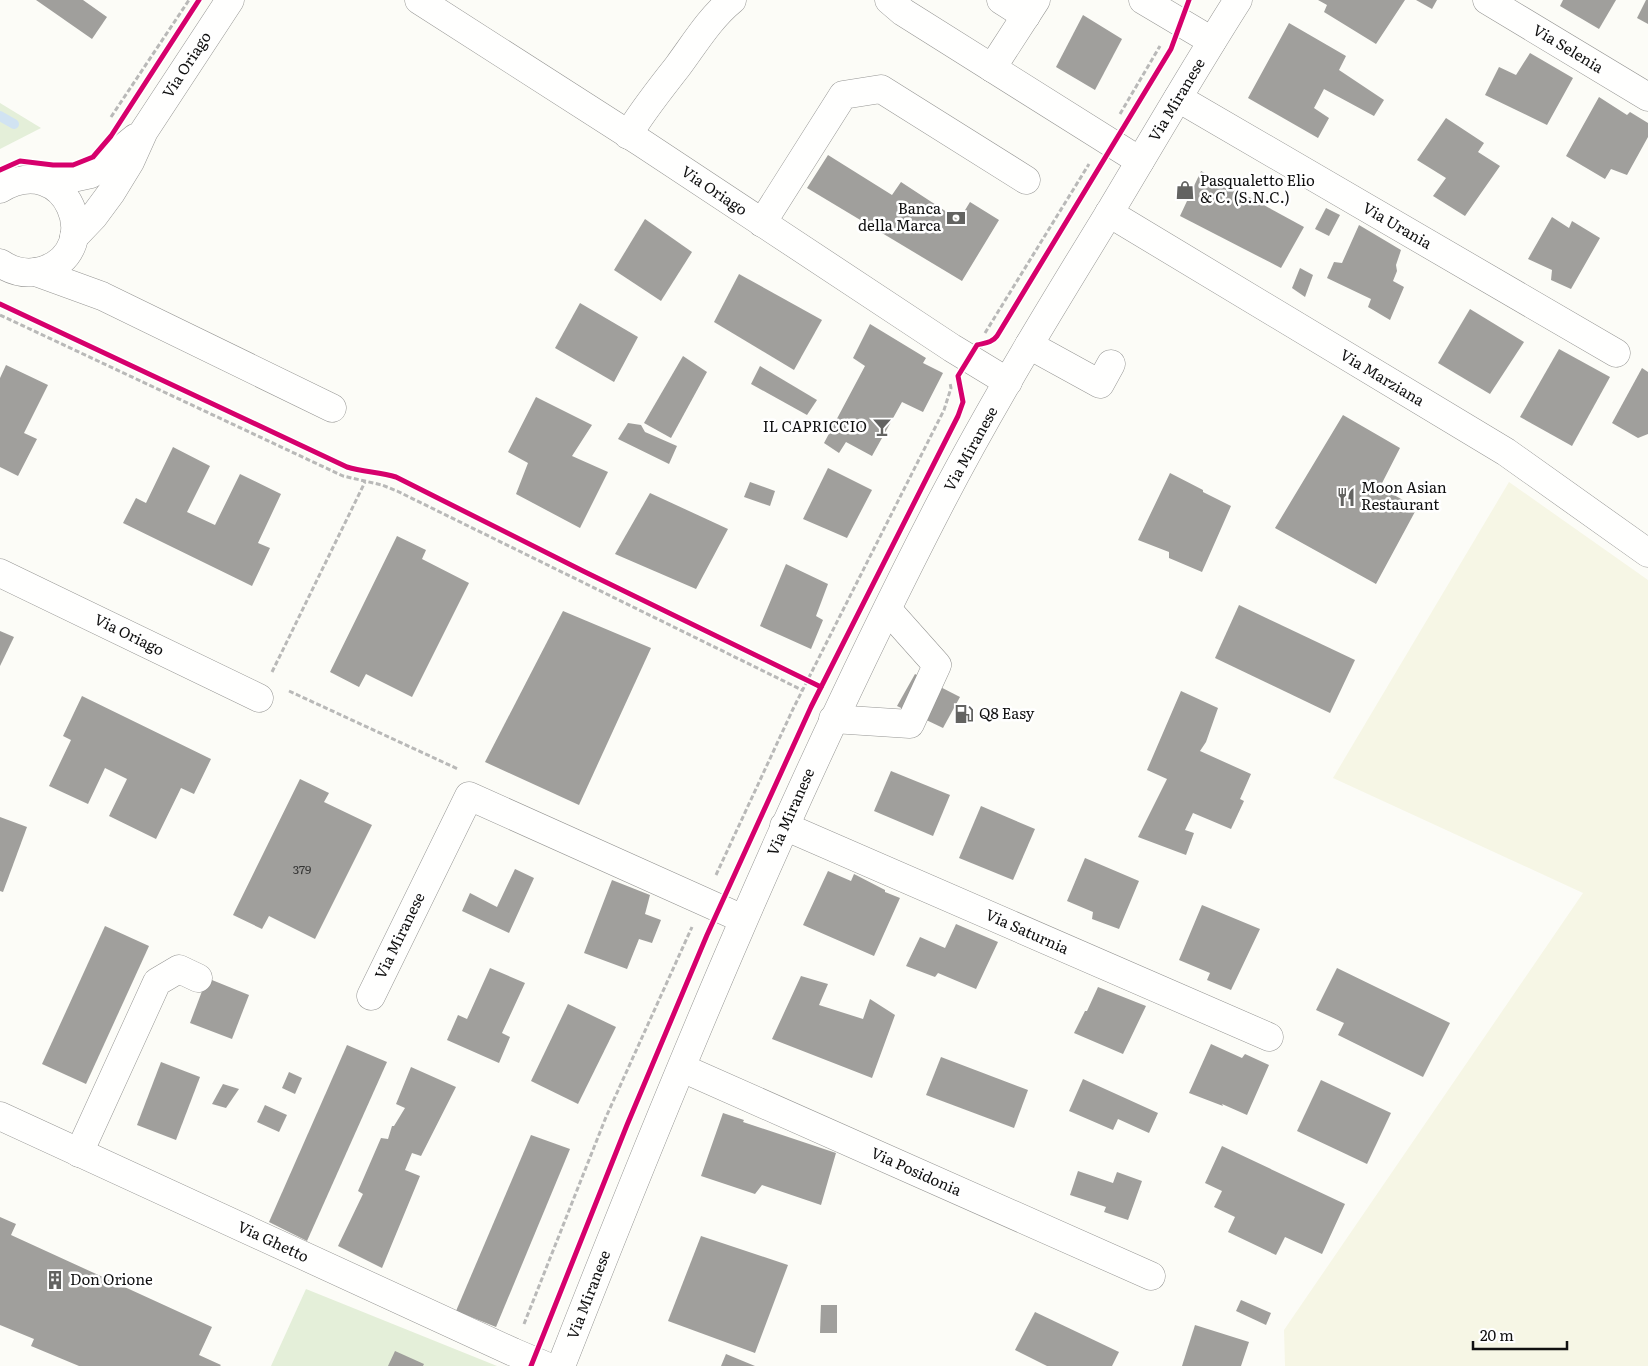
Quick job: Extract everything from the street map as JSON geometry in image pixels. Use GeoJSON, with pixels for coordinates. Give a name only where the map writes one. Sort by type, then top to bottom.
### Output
{"type":"FeatureCollection","features":[{"type":"Feature","properties":{"kind":"street","name":"Via Oriago"},"geometry":{"type":"LineString","coordinates":[[36,272],[50,268],[94,216],[130,162],[144,131],[230,0]]}},
{"type":"Feature","properties":{"kind":"street","name":"Via Oriago"},"geometry":{"type":"LineString","coordinates":[[419,0],[952,348],[1008,382]]}},
{"type":"Feature","properties":{"kind":"street"},"geometry":{"type":"LineString","coordinates":[[628,135],[644,110],[720,9],[732,0]]}},
{"type":"Feature","properties":{"kind":"street"},"geometry":{"type":"LineString","coordinates":[[889,0],[903,12],[1140,161]]}},
{"type":"Feature","properties":{"kind":"street"},"geometry":{"type":"LineString","coordinates":[[992,68],[1031,8],[1001,0]]}},
{"type":"Feature","properties":{"kind":"street"},"geometry":{"type":"LineString","coordinates":[[1143,0],[1212,41]]}},
{"type":"Feature","properties":{"kind":"street","name":"Via Miranese"},"geometry":{"type":"LineString","coordinates":[[562,1366],[636,1176],[743,919],[833,720],[942,501],[1008,382],[1051,306],[1238,0]]}},
{"type":"Feature","properties":{"kind":"street","name":"Via Selenia"},"geometry":{"type":"LineString","coordinates":[[1487,0],[1648,97]]}},
{"type":"Feature","properties":{"kind":"street"},"geometry":{"type":"LineString","coordinates":[[762,224],[843,95],[881,89],[1026,180]]}},
{"type":"Feature","properties":{"kind":"street","name":"Via Urania"},"geometry":{"type":"LineString","coordinates":[[1178,98],[1616,353]]}},
{"type":"Feature","properties":{"kind":"street","name":"Via Oriago"},"geometry":{"type":"LineString","coordinates":[[0,189],[11,182],[25,179],[68,179],[91,174],[144,131]]}},
{"type":"Feature","properties":{"kind":"street"},"geometry":{"type":"LineString","coordinates":[[40,180],[55,187],[66,197],[73,211],[75,224],[68,248],[102,296]]}},
{"type":"Feature","properties":{"kind":"street","name":"Via Marziana"},"geometry":{"type":"LineString","coordinates":[[1109,213],[1506,452],[1648,553]]}},
{"type":"Feature","properties":{"kind":"street"},"geometry":{"type":"LineString","coordinates":[[0,263],[7,268],[21,272],[36,272],[102,296],[332,408]]}},
{"type":"Feature","properties":{"kind":"street"},"geometry":{"type":"LineString","coordinates":[[1029,345],[1100,384],[1111,364]]}},
{"type":"Feature","properties":{"kind":"street","name":"Via Oriago"},"geometry":{"type":"LineString","coordinates":[[0,573],[259,698]]}},
{"type":"Feature","properties":{"kind":"street"},"geometry":{"type":"LineString","coordinates":[[833,720],[910,724],[937,665],[888,610]]}},
{"type":"Feature","properties":{"kind":"street","name":"Via Miranese"},"geometry":{"type":"LineString","coordinates":[[371,996],[469,796],[743,919]]}},
{"type":"Feature","properties":{"kind":"street","name":"Via Saturnia"},"geometry":{"type":"LineString","coordinates":[[784,826],[1270,1038]]}},
{"type":"Feature","properties":{"kind":"street"},"geometry":{"type":"LineString","coordinates":[[79,1153],[157,982],[179,969],[198,978]]}},
{"type":"Feature","properties":{"kind":"street","name":"Via Posidonia"},"geometry":{"type":"LineString","coordinates":[[682,1068],[1151,1276]]}},
{"type":"Feature","properties":{"kind":"street","name":"Via Ghetto"},"geometry":{"type":"LineString","coordinates":[[0,1116],[546,1366]]}},
{"type":"Feature","properties":{"kind":"path"},"geometry":{"type":"LineString","coordinates":[[108,122],[189,0]]}},
{"type":"Feature","properties":{"kind":"path"},"geometry":{"type":"LineString","coordinates":[[980,336],[989,328],[1162,43]]}},
{"type":"Feature","properties":{"kind":"path"},"geometry":{"type":"LineString","coordinates":[[0,315],[343,476],[382,485],[397,491],[802,690]]}},
{"type":"Feature","properties":{"kind":"path"},"geometry":{"type":"LineString","coordinates":[[715,878],[802,690],[944,410],[951,388],[949,379]]}},
{"type":"Feature","properties":{"kind":"path"},"geometry":{"type":"LineString","coordinates":[[259,698],[365,482]]}},
{"type":"Feature","properties":{"kind":"path"},"geometry":{"type":"LineString","coordinates":[[799,675],[814,683]]}},
{"type":"Feature","properties":{"kind":"path"},"geometry":{"type":"LineString","coordinates":[[513,1352],[606,1117],[693,924]]}},
{"type":"Feature","properties":{"kind":"green space"},"geometry":{"type":"Polygon","coordinates":[[[0,103],[41,128],[0,149],[0,103]]]}},
{"type":"Feature","properties":{"kind":"green space"},"geometry":{"type":"Polygon","coordinates":[[[1509,482],[1648,580],[1648,1366],[1285,1366],[1284,1330],[1583,893],[1333,778],[1509,482]]]}},
{"type":"Feature","properties":{"kind":"green space"},"geometry":{"type":"Polygon","coordinates":[[[306,1289],[497,1366],[271,1366],[306,1289]]]}},
{"type":"Feature","properties":{"kind":"building"},"geometry":{"type":"Polygon","coordinates":[[[36,0],[83,0],[107,17],[92,39],[36,0]]]}},
{"type":"Feature","properties":{"kind":"building"},"geometry":{"type":"Polygon","coordinates":[[[1318,0],[1405,0],[1376,44],[1324,12],[1327,5],[1318,0]]]}},
{"type":"Feature","properties":{"kind":"building"},"geometry":{"type":"Polygon","coordinates":[[[1416,0],[1437,0],[1432,9],[1416,0]]]}},
{"type":"Feature","properties":{"kind":"building"},"geometry":{"type":"Polygon","coordinates":[[[1563,0],[1616,0],[1599,29],[1560,6],[1563,0]]]}},
{"type":"Feature","properties":{"kind":"building"},"geometry":{"type":"Polygon","coordinates":[[[1646,0],[1648,0],[1648,24],[1637,18],[1646,0]]]}},
{"type":"Feature","properties":{"kind":"building"},"geometry":{"type":"Polygon","coordinates":[[[1083,15],[1122,39],[1095,90],[1056,67],[1083,15]]]}},
{"type":"Feature","properties":{"kind":"building"},"geometry":{"type":"Polygon","coordinates":[[[1289,23],[1346,56],[1339,70],[1384,100],[1374,116],[1324,89],[1314,108],[1329,118],[1318,138],[1248,98],[1289,23]]]}},
{"type":"Feature","properties":{"kind":"building"},"geometry":{"type":"Polygon","coordinates":[[[1530,53],[1573,78],[1547,125],[1485,95],[1499,67],[1516,75],[1530,53]]]}},
{"type":"Feature","properties":{"kind":"building"},"geometry":{"type":"Polygon","coordinates":[[[1599,97],[1627,115],[1630,112],[1648,123],[1648,137],[1627,175],[1611,169],[1605,179],[1566,156],[1599,97]]]}},
{"type":"Feature","properties":{"kind":"building"},"geometry":{"type":"Polygon","coordinates":[[[1446,118],[1484,143],[1478,152],[1500,166],[1465,216],[1433,196],[1446,178],[1417,160],[1446,118]]]}},
{"type":"Feature","properties":{"kind":"building"},"geometry":{"type":"Polygon","coordinates":[[[828,155],[892,195],[901,182],[959,220],[970,202],[999,220],[962,281],[807,188],[828,155]]]}},
{"type":"Feature","properties":{"kind":"building"},"geometry":{"type":"Polygon","coordinates":[[[1201,171],[1304,227],[1281,268],[1180,216],[1201,171]]]}},
{"type":"Feature","properties":{"kind":"building"},"geometry":{"type":"Polygon","coordinates":[[[1326,208],[1340,215],[1329,236],[1315,229],[1326,208]]]}},
{"type":"Feature","properties":{"kind":"building"},"geometry":{"type":"Polygon","coordinates":[[[1552,217],[1569,228],[1572,221],[1600,238],[1571,289],[1551,280],[1552,270],[1528,259],[1552,217]]]}},
{"type":"Feature","properties":{"kind":"building"},"geometry":{"type":"Polygon","coordinates":[[[645,219],[692,252],[661,301],[614,270],[645,219]]]}},
{"type":"Feature","properties":{"kind":"building"},"geometry":{"type":"Polygon","coordinates":[[[1359,225],[1401,250],[1393,281],[1404,287],[1390,320],[1368,307],[1371,299],[1327,278],[1334,262],[1342,263],[1359,225]]]}},
{"type":"Feature","properties":{"kind":"building"},"geometry":{"type":"Polygon","coordinates":[[[1300,268],[1313,275],[1305,297],[1292,288],[1300,268]]]}},
{"type":"Feature","properties":{"kind":"building"},"geometry":{"type":"Polygon","coordinates":[[[739,274],[822,320],[794,370],[714,322],[739,274]]]}},
{"type":"Feature","properties":{"kind":"building"},"geometry":{"type":"Polygon","coordinates":[[[580,303],[638,337],[614,382],[555,348],[580,303]]]}},
{"type":"Feature","properties":{"kind":"building"},"geometry":{"type":"Polygon","coordinates":[[[1470,309],[1524,342],[1490,394],[1438,363],[1470,309]]]}},
{"type":"Feature","properties":{"kind":"building"},"geometry":{"type":"Polygon","coordinates":[[[870,324],[926,358],[923,363],[943,373],[923,412],[902,402],[872,456],[846,442],[839,453],[824,443],[865,366],[853,358],[870,324]]]}},
{"type":"Feature","properties":{"kind":"building"},"geometry":{"type":"Polygon","coordinates":[[[1559,349],[1610,377],[1572,446],[1520,417],[1559,349]]]}},
{"type":"Feature","properties":{"kind":"building"},"geometry":{"type":"Polygon","coordinates":[[[683,356],[707,372],[671,438],[644,423],[683,356]]]}},
{"type":"Feature","properties":{"kind":"building"},"geometry":{"type":"Polygon","coordinates":[[[6,365],[48,385],[24,433],[37,439],[18,476],[0,467],[0,378],[6,365]]]}},
{"type":"Feature","properties":{"kind":"building"},"geometry":{"type":"Polygon","coordinates":[[[760,366],[817,400],[807,415],[751,384],[760,366]]]}},
{"type":"Feature","properties":{"kind":"building"},"geometry":{"type":"Polygon","coordinates":[[[1642,368],[1648,372],[1648,434],[1638,438],[1612,423],[1642,368]]]}},
{"type":"Feature","properties":{"kind":"building"},"geometry":{"type":"Polygon","coordinates":[[[536,397],[592,425],[572,456],[608,472],[580,528],[516,494],[528,463],[508,452],[536,397]]]}},
{"type":"Feature","properties":{"kind":"building","name":"Moon Asian Restaurant"},"geometry":{"type":"Polygon","coordinates":[[[1343,415],[1400,448],[1380,487],[1417,508],[1376,584],[1275,528],[1343,415]]]}},
{"type":"Feature","properties":{"kind":"building"},"geometry":{"type":"Polygon","coordinates":[[[628,423],[641,425],[645,432],[677,446],[669,464],[618,439],[628,423]]]}},
{"type":"Feature","properties":{"kind":"building"},"geometry":{"type":"Polygon","coordinates":[[[173,447],[210,466],[187,512],[215,525],[240,474],[281,494],[258,543],[270,548],[252,586],[123,523],[136,498],[146,503],[173,447]]]}},
{"type":"Feature","properties":{"kind":"building"},"geometry":{"type":"Polygon","coordinates":[[[828,468],[872,490],[847,538],[803,519],[828,468]]]}},
{"type":"Feature","properties":{"kind":"building"},"geometry":{"type":"Polygon","coordinates":[[[1170,473],[1231,506],[1202,572],[1169,558],[1169,552],[1138,540],[1170,473]]]}},
{"type":"Feature","properties":{"kind":"building"},"geometry":{"type":"Polygon","coordinates":[[[750,482],[775,491],[770,506],[744,497],[750,482]]]}},
{"type":"Feature","properties":{"kind":"building"},"geometry":{"type":"Polygon","coordinates":[[[650,493],[728,529],[696,589],[615,554],[650,493]]]}},
{"type":"Feature","properties":{"kind":"building"},"geometry":{"type":"Polygon","coordinates":[[[397,536],[426,550],[422,559],[469,583],[412,697],[366,674],[359,687],[330,672],[397,536]]]}},
{"type":"Feature","properties":{"kind":"building"},"geometry":{"type":"Polygon","coordinates":[[[786,564],[828,584],[816,616],[823,620],[811,649],[760,626],[786,564]]]}},
{"type":"Feature","properties":{"kind":"building"},"geometry":{"type":"Polygon","coordinates":[[[1239,605],[1355,660],[1330,713],[1215,658],[1239,605]]]}},
{"type":"Feature","properties":{"kind":"building"},"geometry":{"type":"Polygon","coordinates":[[[563,611],[651,648],[579,805],[485,762],[563,611]]]}},
{"type":"Feature","properties":{"kind":"building"},"geometry":{"type":"Polygon","coordinates":[[[0,631],[14,637],[0,666],[0,631]]]}},
{"type":"Feature","properties":{"kind":"building"},"geometry":{"type":"Polygon","coordinates":[[[915,674],[960,697],[943,728],[897,706],[915,674]]]}},
{"type":"Feature","properties":{"kind":"building"},"geometry":{"type":"Polygon","coordinates":[[[1181,691],[1218,708],[1206,742],[1200,751],[1251,774],[1240,799],[1244,801],[1231,829],[1193,813],[1185,830],[1194,833],[1186,855],[1138,837],[1167,779],[1147,770],[1181,691]]]}},
{"type":"Feature","properties":{"kind":"building"},"geometry":{"type":"Polygon","coordinates":[[[82,696],[211,759],[194,794],[181,788],[156,839],[109,816],[127,779],[105,768],[88,804],[49,786],[71,740],[63,736],[82,696]]]}},
{"type":"Feature","properties":{"kind":"building"},"geometry":{"type":"Polygon","coordinates":[[[891,771],[950,795],[933,836],[874,811],[891,771]]]}},
{"type":"Feature","properties":{"kind":"building"},"geometry":{"type":"Polygon","coordinates":[[[300,779],[329,793],[324,802],[372,825],[315,939],[269,916],[262,929],[233,915],[300,779]]]}},
{"type":"Feature","properties":{"kind":"building"},"geometry":{"type":"Polygon","coordinates":[[[981,806],[1035,829],[1013,880],[959,858],[981,806]]]}},
{"type":"Feature","properties":{"kind":"building"},"geometry":{"type":"Polygon","coordinates":[[[0,817],[27,827],[3,892],[0,891],[0,817]]]}},
{"type":"Feature","properties":{"kind":"building"},"geometry":{"type":"Polygon","coordinates":[[[1085,858],[1139,881],[1119,929],[1092,919],[1093,912],[1067,901],[1085,858]]]}},
{"type":"Feature","properties":{"kind":"building"},"geometry":{"type":"Polygon","coordinates":[[[515,869],[534,878],[509,933],[462,911],[470,893],[497,907],[515,869]]]}},
{"type":"Feature","properties":{"kind":"building"},"geometry":{"type":"Polygon","coordinates":[[[828,871],[851,881],[854,874],[885,890],[885,892],[900,898],[874,956],[803,925],[828,871]]]}},
{"type":"Feature","properties":{"kind":"building"},"geometry":{"type":"Polygon","coordinates":[[[612,880],[650,895],[645,914],[661,920],[652,943],[639,939],[627,969],[584,953],[612,880]]]}},
{"type":"Feature","properties":{"kind":"building"},"geometry":{"type":"Polygon","coordinates":[[[1202,905],[1260,929],[1231,990],[1207,980],[1210,973],[1179,960],[1202,905]]]}},
{"type":"Feature","properties":{"kind":"building"},"geometry":{"type":"Polygon","coordinates":[[[956,924],[998,942],[976,989],[938,973],[935,977],[906,966],[920,937],[945,948],[956,924]]]}},
{"type":"Feature","properties":{"kind":"building"},"geometry":{"type":"Polygon","coordinates":[[[105,926],[149,946],[86,1084],[42,1064],[105,926]]]}},
{"type":"Feature","properties":{"kind":"building"},"geometry":{"type":"Polygon","coordinates":[[[490,968],[525,983],[502,1033],[510,1037],[499,1063],[447,1040],[458,1015],[467,1019],[490,968]]]}},
{"type":"Feature","properties":{"kind":"building"},"geometry":{"type":"Polygon","coordinates":[[[1337,968],[1450,1023],[1423,1077],[1338,1035],[1344,1023],[1316,1010],[1337,968]]]}},
{"type":"Feature","properties":{"kind":"building"},"geometry":{"type":"Polygon","coordinates":[[[801,976],[828,984],[819,1005],[863,1019],[870,999],[895,1015],[872,1078],[772,1039],[801,976]]]}},
{"type":"Feature","properties":{"kind":"building"},"geometry":{"type":"Polygon","coordinates":[[[207,978],[249,995],[232,1039],[190,1023],[207,978]]]}},
{"type":"Feature","properties":{"kind":"building"},"geometry":{"type":"Polygon","coordinates":[[[1098,987],[1146,1006],[1123,1054],[1074,1033],[1098,987]]]}},
{"type":"Feature","properties":{"kind":"building"},"geometry":{"type":"Polygon","coordinates":[[[568,1004],[616,1027],[578,1104],[531,1081],[568,1004]]]}},
{"type":"Feature","properties":{"kind":"building"},"geometry":{"type":"Polygon","coordinates":[[[1211,1044],[1242,1058],[1245,1054],[1269,1065],[1247,1115],[1189,1093],[1211,1044]]]}},
{"type":"Feature","properties":{"kind":"building"},"geometry":{"type":"Polygon","coordinates":[[[347,1045],[387,1062],[307,1241],[269,1222],[347,1045]]]}},
{"type":"Feature","properties":{"kind":"building"},"geometry":{"type":"Polygon","coordinates":[[[941,1057],[1028,1090],[1014,1128],[926,1095],[941,1057]]]}},
{"type":"Feature","properties":{"kind":"building"},"geometry":{"type":"Polygon","coordinates":[[[161,1062],[200,1077],[176,1140],[137,1125],[161,1062]]]}},
{"type":"Feature","properties":{"kind":"building"},"geometry":{"type":"Polygon","coordinates":[[[411,1067],[456,1087],[421,1156],[412,1153],[405,1170],[420,1176],[382,1268],[338,1246],[363,1194],[358,1191],[381,1138],[388,1139],[392,1126],[394,1126],[405,1108],[396,1104],[411,1067]]]}},
{"type":"Feature","properties":{"kind":"building"},"geometry":{"type":"Polygon","coordinates":[[[289,1072],[302,1078],[295,1094],[282,1088],[289,1072]]]}},
{"type":"Feature","properties":{"kind":"building"},"geometry":{"type":"Polygon","coordinates":[[[1083,1079],[1158,1113],[1149,1133],[1118,1119],[1113,1130],[1069,1111],[1083,1079]]]}},
{"type":"Feature","properties":{"kind":"building"},"geometry":{"type":"Polygon","coordinates":[[[1321,1080],[1391,1113],[1367,1164],[1297,1131],[1321,1080]]]}},
{"type":"Feature","properties":{"kind":"building"},"geometry":{"type":"Polygon","coordinates":[[[223,1084],[239,1089],[226,1108],[212,1104],[223,1084]]]}},
{"type":"Feature","properties":{"kind":"building"},"geometry":{"type":"Polygon","coordinates":[[[265,1105],[287,1115],[279,1132],[257,1122],[265,1105]]]}},
{"type":"Feature","properties":{"kind":"building"},"geometry":{"type":"Polygon","coordinates":[[[723,1113],[744,1120],[743,1122],[836,1153],[821,1205],[762,1185],[755,1194],[701,1176],[723,1113]]]}},
{"type":"Feature","properties":{"kind":"building"},"geometry":{"type":"Polygon","coordinates":[[[531,1135],[570,1149],[496,1327],[456,1311],[531,1135]]]}},
{"type":"Feature","properties":{"kind":"building"},"geometry":{"type":"Polygon","coordinates":[[[1222,1146],[1345,1204],[1322,1254],[1285,1237],[1276,1255],[1228,1232],[1235,1217],[1214,1207],[1222,1191],[1205,1183],[1222,1146]]]}},
{"type":"Feature","properties":{"kind":"building"},"geometry":{"type":"Polygon","coordinates":[[[1078,1171],[1113,1183],[1117,1172],[1142,1181],[1128,1220],[1104,1212],[1106,1207],[1070,1195],[1078,1171]]]}},
{"type":"Feature","properties":{"kind":"building","name":"Don Orione"},"geometry":{"type":"Polygon","coordinates":[[[0,1217],[16,1224],[11,1235],[212,1327],[199,1355],[221,1365],[79,1366],[31,1346],[34,1339],[0,1325],[0,1217]]]}},
{"type":"Feature","properties":{"kind":"building"},"geometry":{"type":"Polygon","coordinates":[[[701,1236],[788,1265],[755,1353],[668,1321],[701,1236]]]}},
{"type":"Feature","properties":{"kind":"building"},"geometry":{"type":"Polygon","coordinates":[[[1241,1300],[1271,1313],[1266,1325],[1236,1311],[1241,1300]]]}},
{"type":"Feature","properties":{"kind":"building"},"geometry":{"type":"Polygon","coordinates":[[[821,1305],[837,1305],[837,1333],[820,1333],[821,1305]]]}},
{"type":"Feature","properties":{"kind":"building"},"geometry":{"type":"Polygon","coordinates":[[[1035,1312],[1119,1352],[1112,1366],[1047,1366],[1015,1350],[1035,1312]]]}},
{"type":"Feature","properties":{"kind":"building"},"geometry":{"type":"Polygon","coordinates":[[[1195,1325],[1249,1342],[1241,1366],[1182,1366],[1195,1325]]]}},
{"type":"Feature","properties":{"kind":"building"},"geometry":{"type":"Polygon","coordinates":[[[395,1351],[424,1364],[423,1366],[388,1366],[395,1351]]]}},
{"type":"Feature","properties":{"kind":"building"},"geometry":{"type":"Polygon","coordinates":[[[726,1354],[755,1366],[721,1366],[726,1354]]]}},
{"type":"Feature","properties":{"kind":"waterway"},"geometry":{"type":"LineString","coordinates":[[0,116],[14,124]]}},
{"type":"Feature","properties":{"kind":"cycle path"},"geometry":{"type":"LineString","coordinates":[[0,170],[20,161],[53,165],[73,165],[93,157],[111,136],[199,0]]}},
{"type":"Feature","properties":{"kind":"cycle path"},"geometry":{"type":"LineString","coordinates":[[531,1366],[627,1125],[707,935],[811,707],[958,416],[963,402],[958,376],[977,345],[990,341],[997,336],[1171,49],[1189,0]]}},
{"type":"Feature","properties":{"kind":"cycle path"},"geometry":{"type":"LineString","coordinates":[[0,304],[347,467],[396,477],[821,687]]}},
{"type":"Feature","properties":{"kind":"place","name":"Pasqualetto Elio & C. (S.N.C.)"},"geometry":{"type":"Point","coordinates":[1185,190]}},
{"type":"Feature","properties":{"kind":"place","name":"Banca della Marca"},"geometry":{"type":"Point","coordinates":[956,218]}},
{"type":"Feature","properties":{"kind":"place","name":"IL CAPRICCIO"},"geometry":{"type":"Point","coordinates":[882,427]}},
{"type":"Feature","properties":{"kind":"place","name":"Moon Asian Restaurant"},"geometry":{"type":"Point","coordinates":[1346,497]}},
{"type":"Feature","properties":{"kind":"place","name":"Q8 Easy"},"geometry":{"type":"Point","coordinates":[964,714]}},
{"type":"Feature","properties":{"kind":"place","name":"Don Orione"},"geometry":{"type":"Point","coordinates":[55,1280]}}]}
